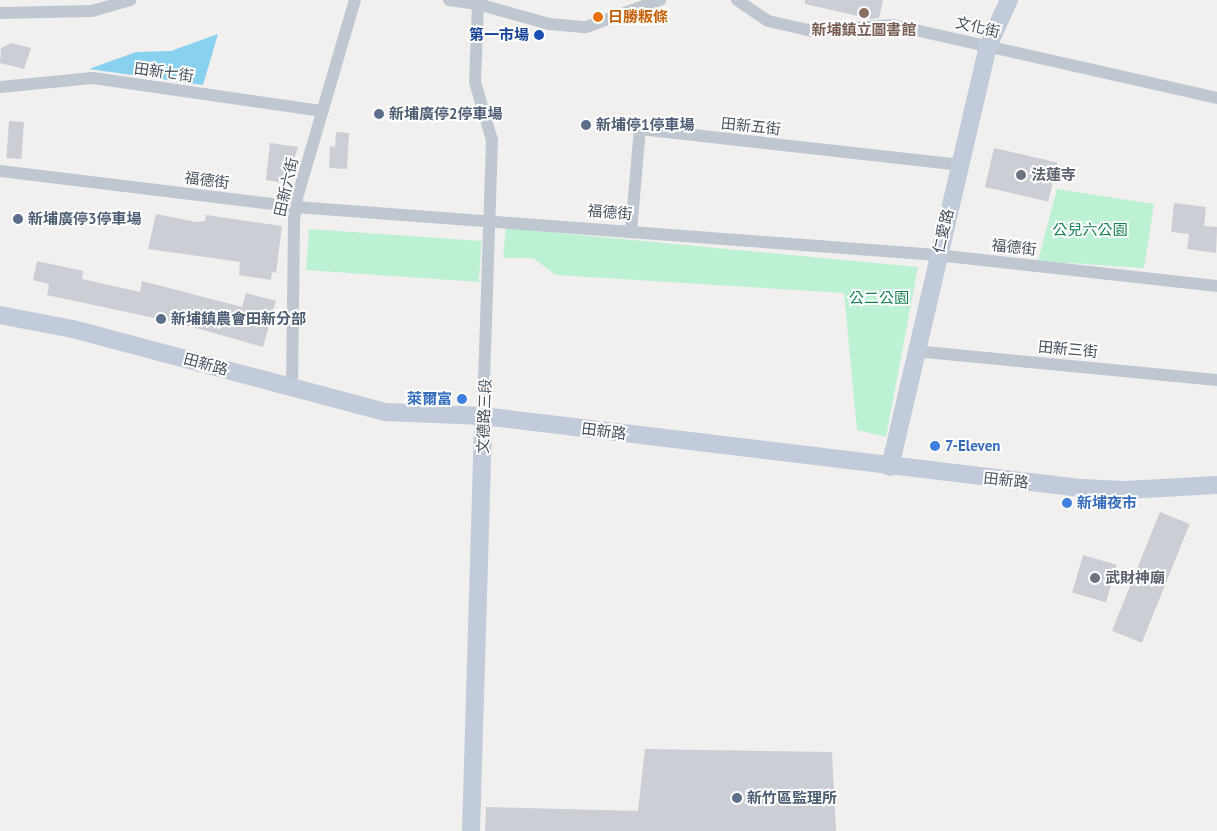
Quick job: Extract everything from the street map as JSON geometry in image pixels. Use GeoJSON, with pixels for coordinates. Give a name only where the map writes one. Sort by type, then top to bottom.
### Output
{"type":"FeatureCollection","features":[{"type":"Feature","properties":{"kind":"main road","name":"仁愛路"},"geometry":{"type":"LineString","coordinates":[[890,467],[937,255],[988,46],[1009,0]]}},
{"type":"Feature","properties":{"kind":"main road","name":"田新路"},"geometry":{"type":"LineString","coordinates":[[0,315],[73,329],[386,412],[483,416],[890,467],[1081,488],[1125,490],[1217,485]]}},
{"type":"Feature","properties":{"kind":"main road","name":"文德路三段"},"geometry":{"type":"LineString","coordinates":[[471,831],[483,416]]}},
{"type":"Feature","properties":{"kind":"street"},"geometry":{"type":"LineString","coordinates":[[0,13],[92,11],[130,0]]}},
{"type":"Feature","properties":{"kind":"street","name":"田新六街"},"geometry":{"type":"LineString","coordinates":[[292,387],[296,207],[355,0]]}},
{"type":"Feature","properties":{"kind":"street"},"geometry":{"type":"LineString","coordinates":[[449,0],[478,4],[549,24],[586,27],[660,0]]}},
{"type":"Feature","properties":{"kind":"street","name":"文化街"},"geometry":{"type":"LineString","coordinates":[[737,0],[768,21],[812,31],[893,25],[1217,98]]}},
{"type":"Feature","properties":{"kind":"street","name":"文德路三段"},"geometry":{"type":"LineString","coordinates":[[478,4],[475,82],[492,140],[492,219],[483,416]]}},
{"type":"Feature","properties":{"kind":"street","name":"田新七街"},"geometry":{"type":"LineString","coordinates":[[0,87],[93,78],[322,111]]}},
{"type":"Feature","properties":{"kind":"street","name":"田新五街"},"geometry":{"type":"LineString","coordinates":[[631,231],[640,129],[958,165]]}},
{"type":"Feature","properties":{"kind":"street","name":"福德街"},"geometry":{"type":"LineString","coordinates":[[0,171],[296,207],[492,219],[937,255],[1217,286]]}},
{"type":"Feature","properties":{"kind":"street","name":"田新三街"},"geometry":{"type":"LineString","coordinates":[[915,351],[1217,380]]}},
{"type":"Feature","properties":{"kind":"green space","name":"公兒六公園"},"geometry":{"type":"Polygon","coordinates":[[[1057,189],[1154,204],[1144,268],[1038,261],[1057,189]]]}},
{"type":"Feature","properties":{"kind":"green space","name":"公二公園"},"geometry":{"type":"Polygon","coordinates":[[[506,228],[918,267],[886,437],[857,430],[844,293],[556,275],[533,258],[503,258],[506,228]]]}},
{"type":"Feature","properties":{"kind":"green space"},"geometry":{"type":"Polygon","coordinates":[[[309,229],[482,241],[479,282],[306,270],[309,229]]]}},
{"type":"Feature","properties":{"kind":"water"},"geometry":{"type":"Polygon","coordinates":[[[218,34],[203,85],[89,69],[136,52],[171,51],[218,34]]]}},
{"type":"Feature","properties":{"kind":"building","name":"新埔鎮立圖書館"},"geometry":{"type":"Polygon","coordinates":[[[805,0],[883,0],[879,18],[871,19],[805,4],[805,0]]]}},
{"type":"Feature","properties":{"kind":"building"},"geometry":{"type":"Polygon","coordinates":[[[11,43],[31,48],[24,69],[0,63],[1,48],[11,43]]]}},
{"type":"Feature","properties":{"kind":"building"},"geometry":{"type":"Polygon","coordinates":[[[9,121],[24,122],[21,159],[6,158],[9,121]]]}},
{"type":"Feature","properties":{"kind":"building"},"geometry":{"type":"Polygon","coordinates":[[[336,132],[349,133],[347,169],[329,168],[330,146],[335,147],[336,132]]]}},
{"type":"Feature","properties":{"kind":"building"},"geometry":{"type":"Polygon","coordinates":[[[270,143],[298,147],[287,180],[283,183],[266,180],[270,143]]]}},
{"type":"Feature","properties":{"kind":"building","name":"法蓮寺"},"geometry":{"type":"Polygon","coordinates":[[[994,148],[1057,163],[1048,202],[985,187],[994,148]]]}},
{"type":"Feature","properties":{"kind":"building"},"geometry":{"type":"Polygon","coordinates":[[[1174,203],[1206,207],[1204,226],[1217,227],[1216,253],[1187,249],[1189,234],[1171,232],[1174,203]]]}},
{"type":"Feature","properties":{"kind":"building"},"geometry":{"type":"Polygon","coordinates":[[[156,214],[196,222],[205,221],[206,215],[282,226],[276,273],[272,272],[271,280],[239,275],[240,262],[148,249],[156,214]]]}},
{"type":"Feature","properties":{"kind":"building"},"geometry":{"type":"Polygon","coordinates":[[[37,261],[83,271],[82,279],[140,292],[142,281],[242,307],[246,293],[276,301],[263,347],[182,324],[47,295],[49,284],[33,280],[37,261]]]}},
{"type":"Feature","properties":{"kind":"building"},"geometry":{"type":"Polygon","coordinates":[[[1160,512],[1190,524],[1142,643],[1112,631],[1160,512]]]}},
{"type":"Feature","properties":{"kind":"building","name":"武財神廟"},"geometry":{"type":"Polygon","coordinates":[[[1083,555],[1117,565],[1106,602],[1072,592],[1083,555]]]}},
{"type":"Feature","properties":{"kind":"building","name":"新竹區監理所"},"geometry":{"type":"Polygon","coordinates":[[[645,749],[832,752],[836,831],[485,831],[486,807],[638,811],[645,749]]]}},
{"type":"Feature","properties":{"kind":"place","name":"新埔鎮立圖書館"},"geometry":{"type":"Point","coordinates":[864,13]}},
{"type":"Feature","properties":{"kind":"place","name":"日勝粄條"},"geometry":{"type":"Point","coordinates":[598,17]}},
{"type":"Feature","properties":{"kind":"place","name":"第一市場"},"geometry":{"type":"Point","coordinates":[539,35]}},
{"type":"Feature","properties":{"kind":"place","name":"新埔廣停2停車場"},"geometry":{"type":"Point","coordinates":[379,114]}},
{"type":"Feature","properties":{"kind":"place","name":"新埔停1停車場"},"geometry":{"type":"Point","coordinates":[586,125]}},
{"type":"Feature","properties":{"kind":"place","name":"法蓮寺"},"geometry":{"type":"Point","coordinates":[1021,175]}},
{"type":"Feature","properties":{"kind":"place","name":"新埔廣停3停車場"},"geometry":{"type":"Point","coordinates":[18,219]}},
{"type":"Feature","properties":{"kind":"place","name":"新埔鎮農會田新分部"},"geometry":{"type":"Point","coordinates":[161,319]}},
{"type":"Feature","properties":{"kind":"place","name":"萊爾富"},"geometry":{"type":"Point","coordinates":[462,399]}},
{"type":"Feature","properties":{"kind":"place","name":"7-Eleven"},"geometry":{"type":"Point","coordinates":[935,446]}},
{"type":"Feature","properties":{"kind":"place","name":"新埔夜市"},"geometry":{"type":"Point","coordinates":[1067,503]}},
{"type":"Feature","properties":{"kind":"place","name":"武財神廟"},"geometry":{"type":"Point","coordinates":[1095,578]}},
{"type":"Feature","properties":{"kind":"place","name":"新竹區監理所"},"geometry":{"type":"Point","coordinates":[737,798]}}]}
